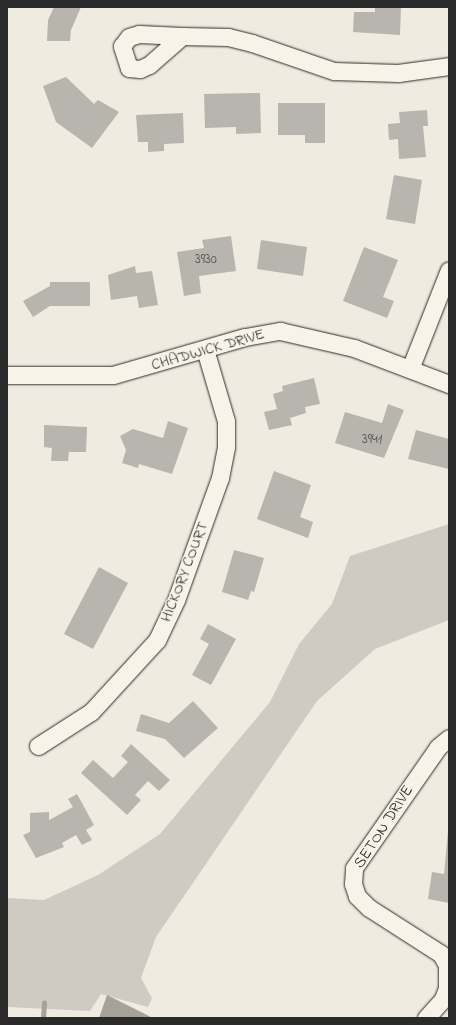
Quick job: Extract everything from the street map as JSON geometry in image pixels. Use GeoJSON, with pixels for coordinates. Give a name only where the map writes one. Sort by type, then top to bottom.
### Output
{"type":"FeatureCollection","features":[{"type":"Feature","properties":{"kind":"street"},"geometry":{"type":"LineString","coordinates":[[182,36],[246,41],[334,71],[391,73],[449,66]]}},
{"type":"Feature","properties":{"kind":"street"},"geometry":{"type":"LineString","coordinates":[[410,369],[449,270]]}},
{"type":"Feature","properties":{"kind":"street","name":"CHADWICK DRIVE"},"geometry":{"type":"LineString","coordinates":[[7,375],[113,375],[206,349],[280,331],[320,337],[449,384]]}},
{"type":"Feature","properties":{"kind":"street","name":"HICKORY COURT"},"geometry":{"type":"LineString","coordinates":[[38,746],[91,712],[157,640],[176,600],[220,478],[226,448],[226,421],[206,349]]}},
{"type":"Feature","properties":{"kind":"street","name":"SETON DRIVE"},"geometry":{"type":"LineString","coordinates":[[426,1018],[443,999],[447,988],[444,960],[369,908],[357,896],[353,884],[354,868],[438,746],[449,738]]}},
{"type":"Feature","properties":{"kind":"shaded area"},"geometry":{"type":"Polygon","coordinates":[[[449,524],[449,620],[375,649],[317,701],[156,937],[141,978],[152,998],[148,1007],[101,994],[90,1011],[7,1007],[7,898],[44,900],[98,875],[160,834],[270,702],[299,644],[332,604],[350,556],[449,524]]]}},
{"type":"Feature","properties":{"kind":"shaded area"},"geometry":{"type":"Polygon","coordinates":[[[107,995],[147,1015],[152,1018],[99,1018],[107,995]]]}},
{"type":"Feature","properties":{"kind":"building"},"geometry":{"type":"Polygon","coordinates":[[[54,7],[81,7],[71,30],[70,41],[47,41],[48,20],[54,7]]]}},
{"type":"Feature","properties":{"kind":"building"},"geometry":{"type":"Polygon","coordinates":[[[375,7],[401,7],[400,35],[353,32],[354,12],[375,12],[375,7]]]}},
{"type":"Feature","properties":{"kind":"building"},"geometry":{"type":"Polygon","coordinates":[[[66,77],[94,104],[98,100],[119,112],[92,148],[56,122],[43,86],[66,77]]]}},
{"type":"Feature","properties":{"kind":"building"},"geometry":{"type":"Polygon","coordinates":[[[260,93],[261,133],[236,134],[236,127],[205,128],[204,94],[260,93]]]}},
{"type":"Feature","properties":{"kind":"building"},"geometry":{"type":"Polygon","coordinates":[[[278,103],[325,103],[325,143],[305,143],[305,135],[278,135],[278,103]]]}},
{"type":"Feature","properties":{"kind":"building"},"geometry":{"type":"Polygon","coordinates":[[[427,110],[428,126],[423,126],[426,157],[399,159],[398,139],[389,140],[388,124],[400,123],[399,112],[427,110]]]}},
{"type":"Feature","properties":{"kind":"building"},"geometry":{"type":"Polygon","coordinates":[[[183,113],[184,143],[164,144],[164,151],[148,152],[148,142],[138,142],[136,115],[183,113]]]}},
{"type":"Feature","properties":{"kind":"building"},"geometry":{"type":"Polygon","coordinates":[[[394,175],[422,180],[415,224],[386,219],[394,175]]]}},
{"type":"Feature","properties":{"kind":"building"},"geometry":{"type":"Polygon","coordinates":[[[231,236],[236,271],[199,276],[201,293],[184,296],[177,252],[204,248],[202,240],[231,236]]]}},
{"type":"Feature","properties":{"kind":"building"},"geometry":{"type":"Polygon","coordinates":[[[261,240],[307,247],[303,276],[257,269],[261,240]]]}},
{"type":"Feature","properties":{"kind":"building"},"geometry":{"type":"Polygon","coordinates":[[[364,247],[398,260],[383,297],[394,301],[387,318],[343,301],[364,247]]]}},
{"type":"Feature","properties":{"kind":"building"},"geometry":{"type":"Polygon","coordinates":[[[135,266],[136,273],[152,271],[158,305],[139,308],[137,296],[111,300],[108,275],[135,266]]]}},
{"type":"Feature","properties":{"kind":"building"},"geometry":{"type":"Polygon","coordinates":[[[50,282],[90,282],[90,306],[50,306],[33,317],[23,301],[50,286],[50,282]]]}},
{"type":"Feature","properties":{"kind":"building"},"geometry":{"type":"Polygon","coordinates":[[[314,378],[320,404],[305,407],[306,413],[290,418],[292,425],[269,430],[264,412],[277,409],[273,394],[283,391],[282,386],[314,378]]]}},
{"type":"Feature","properties":{"kind":"building"},"geometry":{"type":"Polygon","coordinates":[[[388,404],[404,410],[384,458],[335,443],[345,412],[382,423],[388,404]]]}},
{"type":"Feature","properties":{"kind":"building"},"geometry":{"type":"Polygon","coordinates":[[[168,421],[188,428],[172,474],[139,464],[138,468],[122,463],[126,450],[120,436],[133,429],[163,438],[168,421]]]}},
{"type":"Feature","properties":{"kind":"building"},"geometry":{"type":"Polygon","coordinates":[[[44,425],[87,427],[86,452],[69,452],[68,461],[51,461],[52,448],[44,447],[44,425]]]}},
{"type":"Feature","properties":{"kind":"building"},"geometry":{"type":"Polygon","coordinates":[[[416,430],[449,439],[449,469],[408,459],[416,430]]]}},
{"type":"Feature","properties":{"kind":"building"},"geometry":{"type":"Polygon","coordinates":[[[274,471],[311,485],[300,517],[313,522],[308,538],[257,519],[274,471]]]}},
{"type":"Feature","properties":{"kind":"building"},"geometry":{"type":"Polygon","coordinates":[[[234,550],[264,558],[254,592],[251,591],[248,600],[222,592],[234,550]]]}},
{"type":"Feature","properties":{"kind":"building"},"geometry":{"type":"Polygon","coordinates":[[[99,567],[128,583],[93,649],[64,634],[99,567]]]}},
{"type":"Feature","properties":{"kind":"building"},"geometry":{"type":"Polygon","coordinates":[[[208,624],[236,639],[211,685],[192,675],[209,644],[200,639],[208,624]]]}},
{"type":"Feature","properties":{"kind":"building"},"geometry":{"type":"Polygon","coordinates":[[[193,701],[218,728],[184,758],[165,739],[136,731],[141,714],[169,723],[193,701]]]}},
{"type":"Feature","properties":{"kind":"building"},"geometry":{"type":"Polygon","coordinates":[[[131,744],[170,780],[159,791],[148,781],[135,795],[141,800],[127,815],[81,773],[93,760],[113,778],[128,762],[121,756],[131,744]]]}},
{"type":"Feature","properties":{"kind":"building"},"geometry":{"type":"Polygon","coordinates":[[[77,794],[94,825],[86,830],[92,840],[82,845],[76,835],[62,843],[64,847],[36,858],[23,835],[30,832],[30,813],[49,812],[49,820],[73,807],[68,799],[77,794]]]}},
{"type":"Feature","properties":{"kind":"building"},"geometry":{"type":"Polygon","coordinates":[[[448,831],[449,903],[428,899],[432,872],[444,874],[448,831]]]}},
{"type":"Feature","properties":{"kind":"waterway"},"geometry":{"type":"LineString","coordinates":[[43,1018],[44,1003]]}}]}
